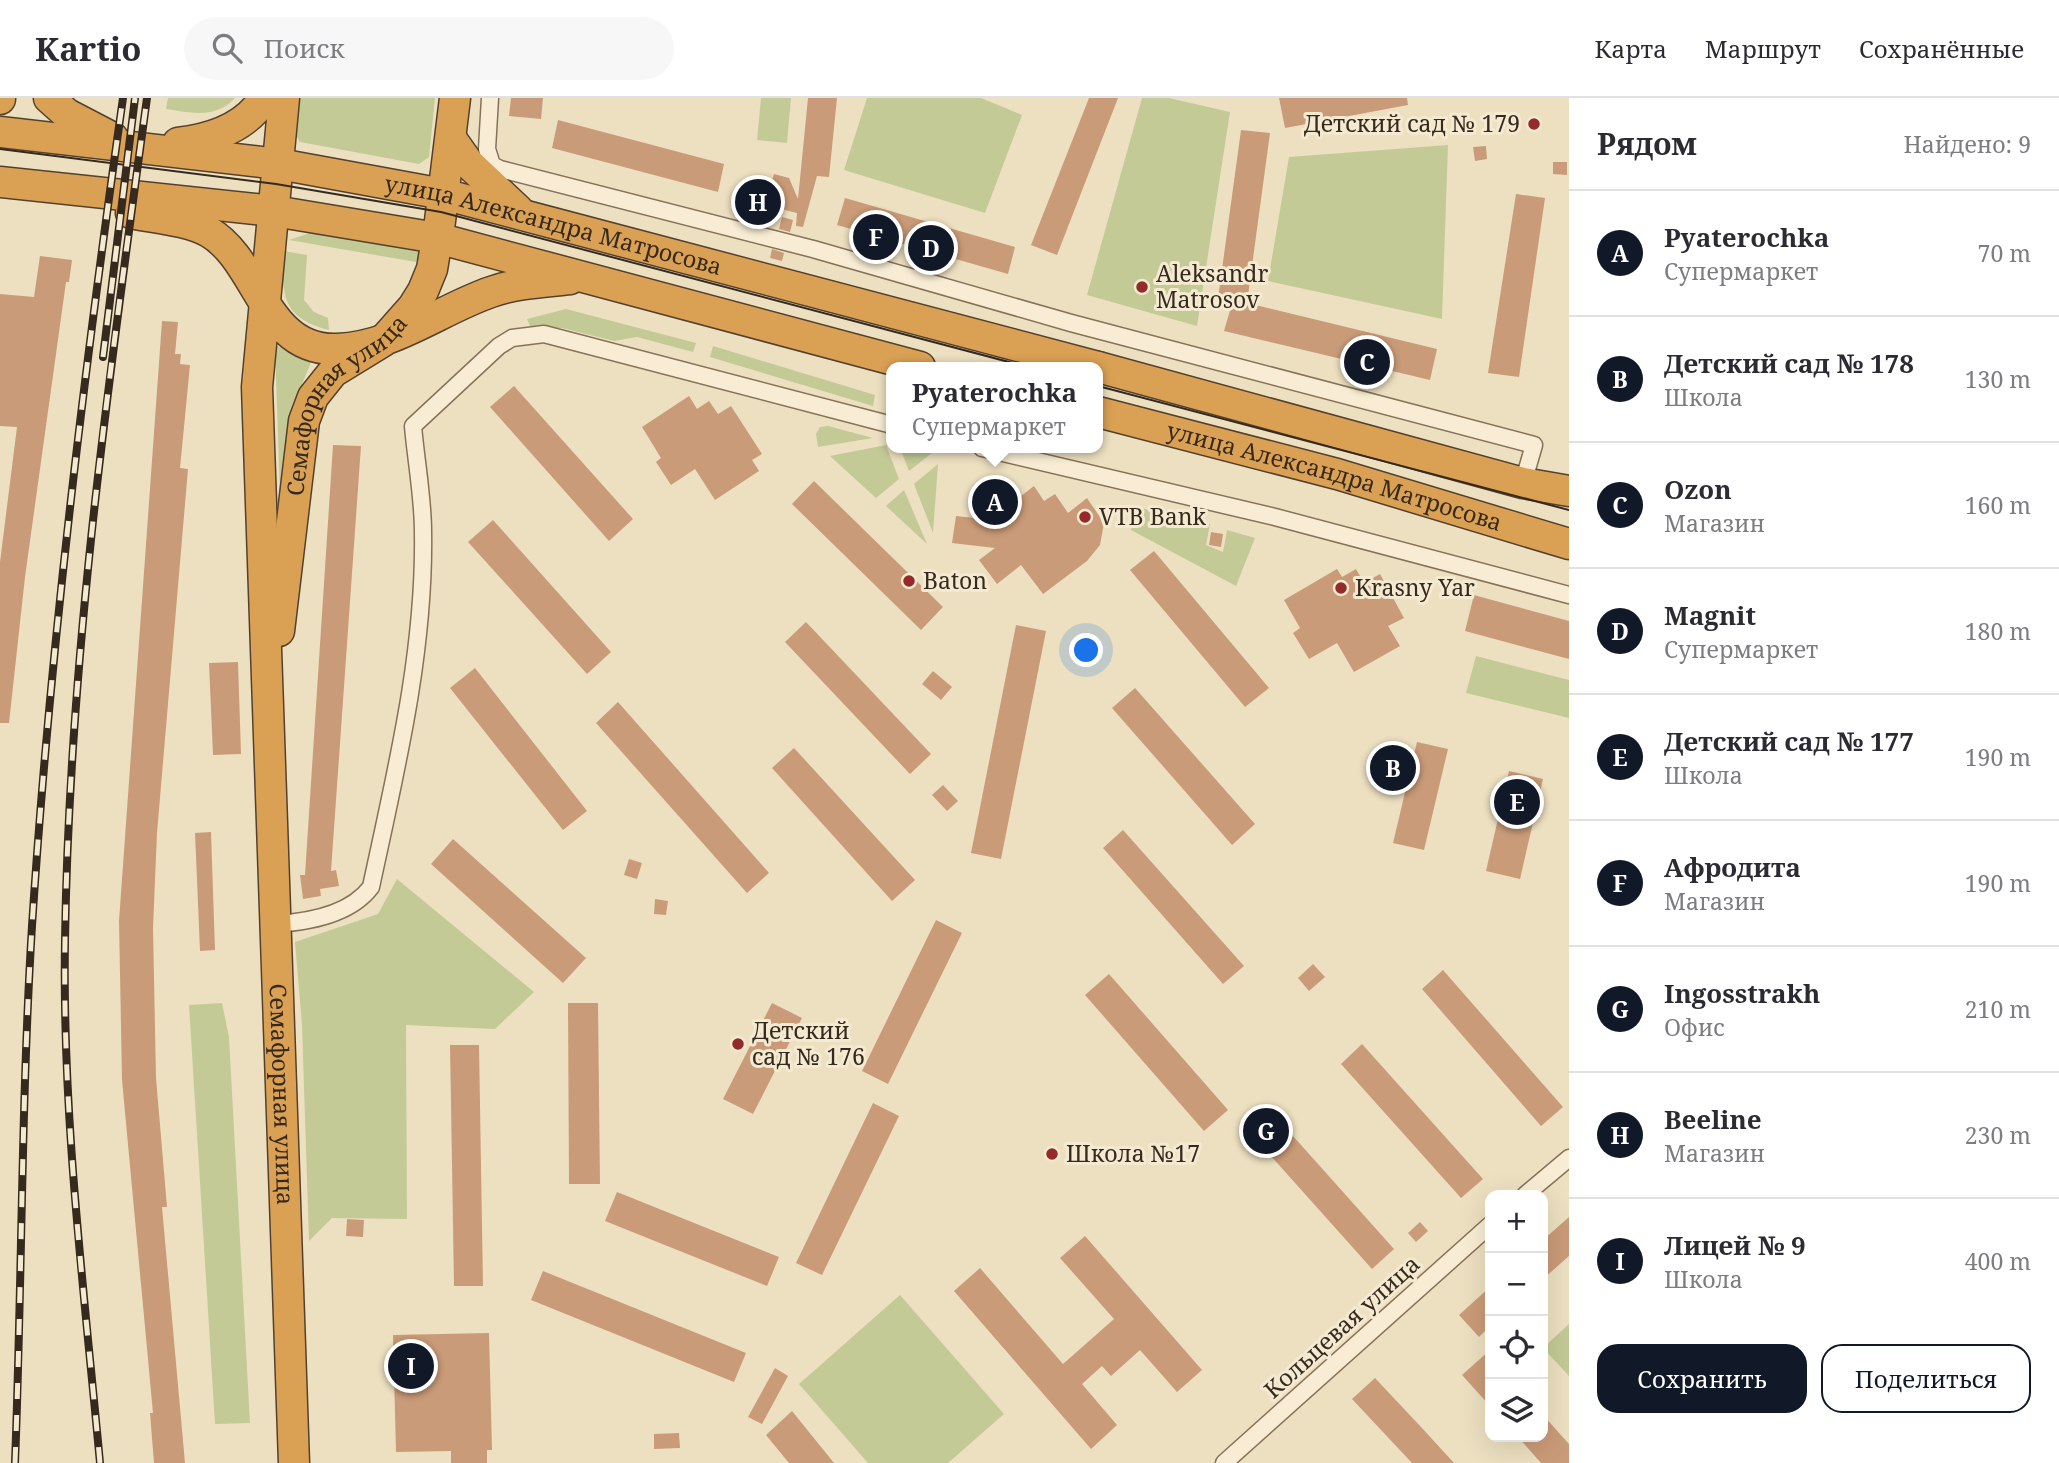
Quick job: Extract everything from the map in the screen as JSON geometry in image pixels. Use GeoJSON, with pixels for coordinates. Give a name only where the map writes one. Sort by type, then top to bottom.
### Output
{"type":"FeatureCollection","features":[{"type":"Feature","properties":{"kind":"highway"},"geometry":{"type":"LineString","coordinates":[[48,98],[67,114],[95,131],[135,146],[174,144],[217,136],[251,115],[264,98]]}},
{"type":"Feature","properties":{"kind":"highway","name":"Семафорная улица"},"geometry":{"type":"LineString","coordinates":[[284,98],[257,387],[294,1463]]}},
{"type":"Feature","properties":{"kind":"highway","name":"Семафорная улица"},"geometry":{"type":"LineString","coordinates":[[270,725],[287,548],[304,421],[313,397],[333,372],[382,342],[414,307],[423,291],[432,269],[452,141],[455,98]]}},
{"type":"Feature","properties":{"kind":"highway","name":"улица Александра Матросова"},"geometry":{"type":"LineString","coordinates":[[0,132],[279,164],[443,194],[1079,362]]}},
{"type":"Feature","properties":{"kind":"highway"},"geometry":{"type":"LineString","coordinates":[[452,141],[469,164],[521,213]]}},
{"type":"Feature","properties":{"kind":"highway"},"geometry":{"type":"LineString","coordinates":[[8,183],[208,232],[225,246],[285,330],[315,346],[335,349],[382,342],[493,291],[584,277]]}},
{"type":"Feature","properties":{"kind":"highway","name":"улица Александра Матросова"},"geometry":{"type":"LineString","coordinates":[[8,183],[274,211],[437,238],[901,362]]}},
{"type":"Feature","properties":{"kind":"highway","name":"улица Александра Матросова"},"geometry":{"type":"LineString","coordinates":[[1103,368],[1523,483],[1569,491]]}},
{"type":"Feature","properties":{"kind":"highway","name":"улица Александра Матросова"},"geometry":{"type":"LineString","coordinates":[[1103,413],[1337,474],[1569,544]]}},
{"type":"Feature","properties":{"kind":"street"},"geometry":{"type":"LineString","coordinates":[[490,98],[486,149],[492,165],[500,169],[813,249],[1071,323],[1534,445],[1523,483]]}},
{"type":"Feature","properties":{"kind":"street"},"geometry":{"type":"LineString","coordinates":[[275,924],[303,923],[359,904],[371,887],[405,728],[419,628],[423,530],[413,426],[499,346],[512,338],[544,334],[886,423]]}},
{"type":"Feature","properties":{"kind":"street"},"geometry":{"type":"LineString","coordinates":[[1003,453],[1275,517],[1569,595]]}},
{"type":"Feature","properties":{"kind":"street"},"geometry":{"type":"LineString","coordinates":[[1531,1190],[1569,1158]]}},
{"type":"Feature","properties":{"kind":"street","name":"Кольцевая улица"},"geometry":{"type":"LineString","coordinates":[[1224,1463],[1485,1229]]}},
{"type":"Feature","properties":{"kind":"green space"},"geometry":{"type":"Polygon","coordinates":[[[168,98],[235,98],[220,109],[203,113],[166,109],[168,98]]]}},
{"type":"Feature","properties":{"kind":"green space"},"geometry":{"type":"Polygon","coordinates":[[[298,98],[435,98],[429,157],[419,164],[300,142],[295,134],[298,98]]]}},
{"type":"Feature","properties":{"kind":"green space"},"geometry":{"type":"Polygon","coordinates":[[[761,98],[791,98],[787,143],[757,140],[761,98]]]}},
{"type":"Feature","properties":{"kind":"green space"},"geometry":{"type":"Polygon","coordinates":[[[867,98],[981,98],[1022,115],[985,213],[844,170],[867,98]]]}},
{"type":"Feature","properties":{"kind":"green space"},"geometry":{"type":"Polygon","coordinates":[[[1142,98],[1169,98],[1230,112],[1197,326],[1087,295],[1142,98]]]}},
{"type":"Feature","properties":{"kind":"green space"},"geometry":{"type":"Polygon","coordinates":[[[1448,145],[1442,319],[1268,281],[1289,157],[1448,145]]]}},
{"type":"Feature","properties":{"kind":"green space"},"geometry":{"type":"Polygon","coordinates":[[[313,232],[418,250],[420,253],[416,262],[289,240],[313,232]]]}},
{"type":"Feature","properties":{"kind":"green space"},"geometry":{"type":"Polygon","coordinates":[[[284,251],[307,255],[304,300],[314,312],[328,318],[329,330],[301,319],[287,302],[283,279],[284,251]]]}},
{"type":"Feature","properties":{"kind":"green space"},"geometry":{"type":"Polygon","coordinates":[[[566,309],[696,343],[693,352],[637,337],[614,341],[562,328],[531,328],[527,319],[566,309]]]}},
{"type":"Feature","properties":{"kind":"green space"},"geometry":{"type":"Polygon","coordinates":[[[275,345],[312,360],[295,401],[280,496],[275,345]]]}},
{"type":"Feature","properties":{"kind":"green space"},"geometry":{"type":"Polygon","coordinates":[[[713,346],[875,395],[873,406],[710,357],[713,346]]]}},
{"type":"Feature","properties":{"kind":"green space"},"geometry":{"type":"Polygon","coordinates":[[[828,426],[873,438],[818,447],[816,434],[820,427],[828,426]]]}},
{"type":"Feature","properties":{"kind":"green space"},"geometry":{"type":"Polygon","coordinates":[[[886,445],[886,453],[889,453],[899,479],[876,498],[830,456],[886,445]]]}},
{"type":"Feature","properties":{"kind":"green space"},"geometry":{"type":"Polygon","coordinates":[[[902,453],[932,453],[909,471],[902,453]]]}},
{"type":"Feature","properties":{"kind":"green space"},"geometry":{"type":"Polygon","coordinates":[[[938,464],[933,533],[914,484],[938,464]]]}},
{"type":"Feature","properties":{"kind":"green space"},"geometry":{"type":"Polygon","coordinates":[[[904,490],[927,544],[886,506],[904,490]]]}},
{"type":"Feature","properties":{"kind":"green space"},"geometry":{"type":"Polygon","coordinates":[[[1137,507],[1210,524],[1206,545],[1223,552],[1227,530],[1255,538],[1236,586],[1131,530],[1137,507]]]}},
{"type":"Feature","properties":{"kind":"green space"},"geometry":{"type":"Polygon","coordinates":[[[1476,656],[1569,680],[1569,718],[1466,693],[1476,656]]]}},
{"type":"Feature","properties":{"kind":"green space"},"geometry":{"type":"Polygon","coordinates":[[[397,879],[534,992],[495,1029],[406,1025],[407,1219],[332,1218],[309,1241],[302,1025],[295,942],[378,914],[397,879]]]}},
{"type":"Feature","properties":{"kind":"green space"},"geometry":{"type":"Polygon","coordinates":[[[222,1003],[229,1037],[250,1423],[215,1424],[189,1005],[222,1003]]]}},
{"type":"Feature","properties":{"kind":"green space"},"geometry":{"type":"Polygon","coordinates":[[[900,1295],[1004,1414],[948,1463],[868,1463],[799,1384],[900,1295]]]}},
{"type":"Feature","properties":{"kind":"green space"},"geometry":{"type":"Polygon","coordinates":[[[1569,1324],[1569,1376],[1548,1353],[1548,1343],[1569,1324]]]}},
{"type":"Feature","properties":{"kind":"building"},"geometry":{"type":"Polygon","coordinates":[[[511,98],[543,98],[541,119],[509,116],[511,98]]]}},
{"type":"Feature","properties":{"kind":"building"},"geometry":{"type":"Polygon","coordinates":[[[808,98],[837,98],[829,177],[817,176],[803,227],[796,226],[797,213],[743,199],[748,179],[771,185],[774,174],[789,178],[798,199],[808,98]]]}},
{"type":"Feature","properties":{"kind":"building"},"geometry":{"type":"Polygon","coordinates":[[[1089,98],[1118,98],[1057,255],[1031,245],[1089,98]]]}},
{"type":"Feature","properties":{"kind":"building"},"geometry":{"type":"Polygon","coordinates":[[[1279,98],[1407,98],[1408,105],[1285,128],[1279,98]]]}},
{"type":"Feature","properties":{"kind":"building"},"geometry":{"type":"Polygon","coordinates":[[[558,120],[724,164],[718,192],[552,148],[558,120]]]}},
{"type":"Feature","properties":{"kind":"building"},"geometry":{"type":"Polygon","coordinates":[[[1241,130],[1270,133],[1247,303],[1437,349],[1430,380],[1224,331],[1231,307],[1217,306],[1241,130]]]}},
{"type":"Feature","properties":{"kind":"building"},"geometry":{"type":"Polygon","coordinates":[[[1486,146],[1487,159],[1475,161],[1473,147],[1486,146]]]}},
{"type":"Feature","properties":{"kind":"building"},"geometry":{"type":"Polygon","coordinates":[[[1553,162],[1567,162],[1567,175],[1553,174],[1553,162]]]}},
{"type":"Feature","properties":{"kind":"building"},"geometry":{"type":"Polygon","coordinates":[[[1516,194],[1545,198],[1519,377],[1488,373],[1516,194]]]}},
{"type":"Feature","properties":{"kind":"building"},"geometry":{"type":"Polygon","coordinates":[[[845,198],[1015,247],[1008,274],[837,225],[845,198]]]}},
{"type":"Feature","properties":{"kind":"building"},"geometry":{"type":"Polygon","coordinates":[[[782,217],[793,220],[790,232],[779,229],[782,217]]]}},
{"type":"Feature","properties":{"kind":"building"},"geometry":{"type":"Polygon","coordinates":[[[772,249],[784,253],[782,261],[770,258],[772,249]]]}},
{"type":"Feature","properties":{"kind":"building"},"geometry":{"type":"Polygon","coordinates":[[[40,256],[72,260],[69,282],[66,282],[25,577],[9,723],[0,723],[0,562],[17,427],[0,426],[0,294],[34,297],[40,256]]]}},
{"type":"Feature","properties":{"kind":"building"},"geometry":{"type":"Polygon","coordinates":[[[162,321],[178,322],[175,354],[181,354],[180,364],[190,365],[180,468],[188,469],[157,833],[153,928],[156,1078],[167,1207],[162,1207],[185,1463],[154,1463],[150,1413],[153,1413],[122,1080],[119,921],[162,321]]]}},
{"type":"Feature","properties":{"kind":"building"},"geometry":{"type":"Polygon","coordinates":[[[514,386],[633,519],[609,541],[490,407],[514,386]]]}},
{"type":"Feature","properties":{"kind":"building"},"geometry":{"type":"Polygon","coordinates":[[[689,396],[697,409],[709,401],[718,414],[731,406],[762,454],[752,460],[759,471],[715,500],[695,469],[671,485],[656,462],[661,458],[642,427],[689,396]]]}},
{"type":"Feature","properties":{"kind":"building"},"geometry":{"type":"Polygon","coordinates":[[[333,445],[361,446],[331,871],[336,870],[339,886],[320,889],[321,896],[303,899],[300,875],[305,875],[333,445]]]}},
{"type":"Feature","properties":{"kind":"building"},"geometry":{"type":"Polygon","coordinates":[[[814,481],[943,607],[921,630],[792,504],[814,481]]]}},
{"type":"Feature","properties":{"kind":"building"},"geometry":{"type":"Polygon","coordinates":[[[994,481],[1014,485],[1021,496],[1034,486],[1044,501],[1055,494],[1068,513],[1087,498],[1104,523],[1100,545],[1087,561],[1043,594],[1021,565],[997,584],[979,560],[995,548],[952,543],[956,516],[975,518],[978,494],[994,481]]]}},
{"type":"Feature","properties":{"kind":"building"},"geometry":{"type":"Polygon","coordinates":[[[493,520],[611,652],[587,674],[468,542],[493,520]]]}},
{"type":"Feature","properties":{"kind":"building"},"geometry":{"type":"Polygon","coordinates":[[[1211,532],[1223,534],[1221,547],[1209,545],[1211,532]]]}},
{"type":"Feature","properties":{"kind":"building"},"geometry":{"type":"Polygon","coordinates":[[[1154,551],[1269,688],[1245,707],[1130,570],[1154,551]]]}},
{"type":"Feature","properties":{"kind":"building"},"geometry":{"type":"Polygon","coordinates":[[[1337,569],[1342,577],[1356,569],[1364,583],[1380,574],[1404,618],[1388,626],[1400,646],[1354,672],[1337,643],[1309,659],[1293,633],[1300,628],[1284,600],[1337,569]]]}},
{"type":"Feature","properties":{"kind":"building"},"geometry":{"type":"Polygon","coordinates":[[[1474,595],[1569,621],[1569,659],[1465,631],[1474,595]]]}},
{"type":"Feature","properties":{"kind":"building"},"geometry":{"type":"Polygon","coordinates":[[[806,622],[931,754],[910,774],[785,642],[806,622]]]}},
{"type":"Feature","properties":{"kind":"building"},"geometry":{"type":"Polygon","coordinates":[[[1016,625],[1046,631],[1001,859],[971,853],[1016,625]]]}},
{"type":"Feature","properties":{"kind":"building"},"geometry":{"type":"Polygon","coordinates":[[[238,662],[241,754],[213,755],[209,663],[238,662]]]}},
{"type":"Feature","properties":{"kind":"building"},"geometry":{"type":"Polygon","coordinates":[[[475,668],[587,811],[563,830],[450,688],[475,668]]]}},
{"type":"Feature","properties":{"kind":"building"},"geometry":{"type":"Polygon","coordinates":[[[933,671],[952,687],[941,700],[922,684],[933,671]]]}},
{"type":"Feature","properties":{"kind":"building"},"geometry":{"type":"Polygon","coordinates":[[[1135,688],[1255,824],[1232,845],[1112,708],[1135,688]]]}},
{"type":"Feature","properties":{"kind":"building"},"geometry":{"type":"Polygon","coordinates":[[[618,702],[769,873],[747,893],[596,723],[618,702]]]}},
{"type":"Feature","properties":{"kind":"building"},"geometry":{"type":"Polygon","coordinates":[[[1417,742],[1448,749],[1424,850],[1393,843],[1417,742]]]}},
{"type":"Feature","properties":{"kind":"building"},"geometry":{"type":"Polygon","coordinates":[[[794,748],[915,880],[892,901],[772,768],[794,748]]]}},
{"type":"Feature","properties":{"kind":"building"},"geometry":{"type":"Polygon","coordinates":[[[1509,771],[1543,779],[1520,879],[1486,871],[1509,771]]]}},
{"type":"Feature","properties":{"kind":"building"},"geometry":{"type":"Polygon","coordinates":[[[943,785],[958,801],[947,811],[932,795],[943,785]]]}},
{"type":"Feature","properties":{"kind":"building"},"geometry":{"type":"Polygon","coordinates":[[[1123,830],[1244,966],[1223,984],[1103,848],[1123,830]]]}},
{"type":"Feature","properties":{"kind":"building"},"geometry":{"type":"Polygon","coordinates":[[[211,832],[215,950],[200,951],[195,833],[211,832]]]}},
{"type":"Feature","properties":{"kind":"building"},"geometry":{"type":"Polygon","coordinates":[[[453,839],[586,958],[563,983],[431,864],[453,839]]]}},
{"type":"Feature","properties":{"kind":"building"},"geometry":{"type":"Polygon","coordinates":[[[629,859],[642,863],[637,879],[624,875],[629,859]]]}},
{"type":"Feature","properties":{"kind":"building"},"geometry":{"type":"Polygon","coordinates":[[[655,899],[668,901],[666,915],[654,914],[655,899]]]}},
{"type":"Feature","properties":{"kind":"building"},"geometry":{"type":"Polygon","coordinates":[[[936,920],[962,933],[888,1084],[862,1071],[936,920]]]}},
{"type":"Feature","properties":{"kind":"building"},"geometry":{"type":"Polygon","coordinates":[[[1313,964],[1325,977],[1309,991],[1298,978],[1313,964]]]}},
{"type":"Feature","properties":{"kind":"building"},"geometry":{"type":"Polygon","coordinates":[[[1443,970],[1563,1107],[1541,1126],[1422,989],[1443,970]]]}},
{"type":"Feature","properties":{"kind":"building"},"geometry":{"type":"Polygon","coordinates":[[[1109,974],[1228,1110],[1204,1131],[1085,995],[1109,974]]]}},
{"type":"Feature","properties":{"kind":"building"},"geometry":{"type":"Polygon","coordinates":[[[568,1003],[598,1003],[600,1184],[569,1184],[568,1003]]]}},
{"type":"Feature","properties":{"kind":"building"},"geometry":{"type":"Polygon","coordinates":[[[772,1003],[802,1018],[753,1114],[723,1099],[772,1003]]]}},
{"type":"Feature","properties":{"kind":"building"},"geometry":{"type":"Polygon","coordinates":[[[1362,1044],[1483,1179],[1461,1198],[1341,1064],[1362,1044]]]}},
{"type":"Feature","properties":{"kind":"building"},"geometry":{"type":"Polygon","coordinates":[[[450,1045],[479,1045],[483,1286],[454,1286],[450,1045]]]}},
{"type":"Feature","properties":{"kind":"building"},"geometry":{"type":"Polygon","coordinates":[[[873,1103],[899,1116],[822,1275],[796,1263],[873,1103]]]}},
{"type":"Feature","properties":{"kind":"building"},"geometry":{"type":"Polygon","coordinates":[[[1276,1117],[1394,1249],[1372,1269],[1254,1137],[1276,1117]]]}},
{"type":"Feature","properties":{"kind":"building"},"geometry":{"type":"Polygon","coordinates":[[[617,1192],[779,1257],[767,1286],[605,1221],[617,1192]]]}},
{"type":"Feature","properties":{"kind":"building"},"geometry":{"type":"Polygon","coordinates":[[[1569,1217],[1569,1256],[1548,1275],[1548,1253],[1548,1236],[1569,1217]]]}},
{"type":"Feature","properties":{"kind":"building"},"geometry":{"type":"Polygon","coordinates":[[[347,1219],[364,1220],[363,1237],[346,1236],[347,1219]]]}},
{"type":"Feature","properties":{"kind":"building"},"geometry":{"type":"Polygon","coordinates":[[[1420,1222],[1428,1231],[1416,1242],[1408,1233],[1420,1222]]]}},
{"type":"Feature","properties":{"kind":"building"},"geometry":{"type":"Polygon","coordinates":[[[1085,1236],[1202,1370],[1177,1392],[1140,1350],[1111,1376],[1102,1366],[1082,1384],[1117,1425],[1091,1449],[954,1291],[980,1268],[1063,1364],[1114,1319],[1060,1258],[1085,1236]]]}},
{"type":"Feature","properties":{"kind":"building"},"geometry":{"type":"Polygon","coordinates":[[[543,1271],[746,1353],[734,1382],[531,1300],[543,1271]]]}},
{"type":"Feature","properties":{"kind":"building"},"geometry":{"type":"Polygon","coordinates":[[[1485,1292],[1485,1331],[1479,1337],[1459,1315],[1485,1292]]]}},
{"type":"Feature","properties":{"kind":"building"},"geometry":{"type":"Polygon","coordinates":[[[489,1333],[492,1450],[487,1450],[487,1463],[451,1463],[451,1451],[396,1452],[393,1335],[489,1333]]]}},
{"type":"Feature","properties":{"kind":"building"},"geometry":{"type":"Polygon","coordinates":[[[1485,1354],[1485,1400],[1462,1375],[1485,1354]]]}},
{"type":"Feature","properties":{"kind":"building"},"geometry":{"type":"Polygon","coordinates":[[[775,1368],[788,1376],[762,1424],[748,1417],[775,1368]]]}},
{"type":"Feature","properties":{"kind":"building"},"geometry":{"type":"Polygon","coordinates":[[[1375,1378],[1454,1463],[1412,1463],[1352,1399],[1375,1378]]]}},
{"type":"Feature","properties":{"kind":"building"},"geometry":{"type":"Polygon","coordinates":[[[792,1411],[834,1463],[789,1463],[766,1435],[792,1411]]]}},
{"type":"Feature","properties":{"kind":"building"},"geometry":{"type":"Polygon","coordinates":[[[1548,1421],[1569,1444],[1569,1463],[1541,1463],[1522,1442],[1548,1442],[1548,1421]]]}},
{"type":"Feature","properties":{"kind":"building"},"geometry":{"type":"Polygon","coordinates":[[[679,1433],[680,1448],[654,1449],[654,1434],[679,1433]]]}},
{"type":"Feature","properties":{"kind":"tram line"},"geometry":{"type":"LineString","coordinates":[[0,149],[276,184],[441,212],[1009,362]]}},
{"type":"Feature","properties":{"kind":"tram line"},"geometry":{"type":"LineString","coordinates":[[1103,387],[1569,510]]}},
{"type":"Feature","properties":{"kind":"railway"},"geometry":{"type":"LineString","coordinates":[[15,1463],[26,1060],[39,822],[70,511],[123,98]]}},
{"type":"Feature","properties":{"kind":"railway"},"geometry":{"type":"LineString","coordinates":[[103,357],[135,98]]}},
{"type":"Feature","properties":{"kind":"railway"},"geometry":{"type":"LineString","coordinates":[[100,1463],[75,1202],[67,1072],[65,941],[68,835],[74,730],[93,518],[147,98]]}},
{"type":"Feature","properties":{"kind":"place","name":"Детский сад № 179"},"geometry":{"type":"Point","coordinates":[1534,124]}},
{"type":"Feature","properties":{"kind":"place","name":"Beeline"},"geometry":{"type":"Point","coordinates":[758,202]}},
{"type":"Feature","properties":{"kind":"place","name":"Афродита"},"geometry":{"type":"Point","coordinates":[876,237]}},
{"type":"Feature","properties":{"kind":"place","name":"Magnit"},"geometry":{"type":"Point","coordinates":[931,248]}},
{"type":"Feature","properties":{"kind":"place","name":"Aleksandr Matrosov"},"geometry":{"type":"Point","coordinates":[1142,287]}},
{"type":"Feature","properties":{"kind":"place","name":"Ozon"},"geometry":{"type":"Point","coordinates":[1367,362]}},
{"type":"Feature","properties":{"kind":"place","name":"Pyaterochka"},"geometry":{"type":"Point","coordinates":[995,502]}},
{"type":"Feature","properties":{"kind":"place","name":"VTB Bank"},"geometry":{"type":"Point","coordinates":[1085,517]}},
{"type":"Feature","properties":{"kind":"place","name":"Baton"},"geometry":{"type":"Point","coordinates":[909,581]}},
{"type":"Feature","properties":{"kind":"place","name":"Krasny Yar"},"geometry":{"type":"Point","coordinates":[1341,588]}},
{"type":"Feature","properties":{"kind":"place","name":"Детский сад № 178"},"geometry":{"type":"Point","coordinates":[1393,768]}},
{"type":"Feature","properties":{"kind":"place","name":"Детский сад № 177"},"geometry":{"type":"Point","coordinates":[1517,802]}},
{"type":"Feature","properties":{"kind":"place","name":"Детский сад № 176"},"geometry":{"type":"Point","coordinates":[738,1044]}},
{"type":"Feature","properties":{"kind":"place","name":"Ingosstrakh"},"geometry":{"type":"Point","coordinates":[1266,1131]}},
{"type":"Feature","properties":{"kind":"place","name":"Школа №17"},"geometry":{"type":"Point","coordinates":[1052,1154]}},
{"type":"Feature","properties":{"kind":"place","name":"Лицей № 9"},"geometry":{"type":"Point","coordinates":[411,1366]}}]}
